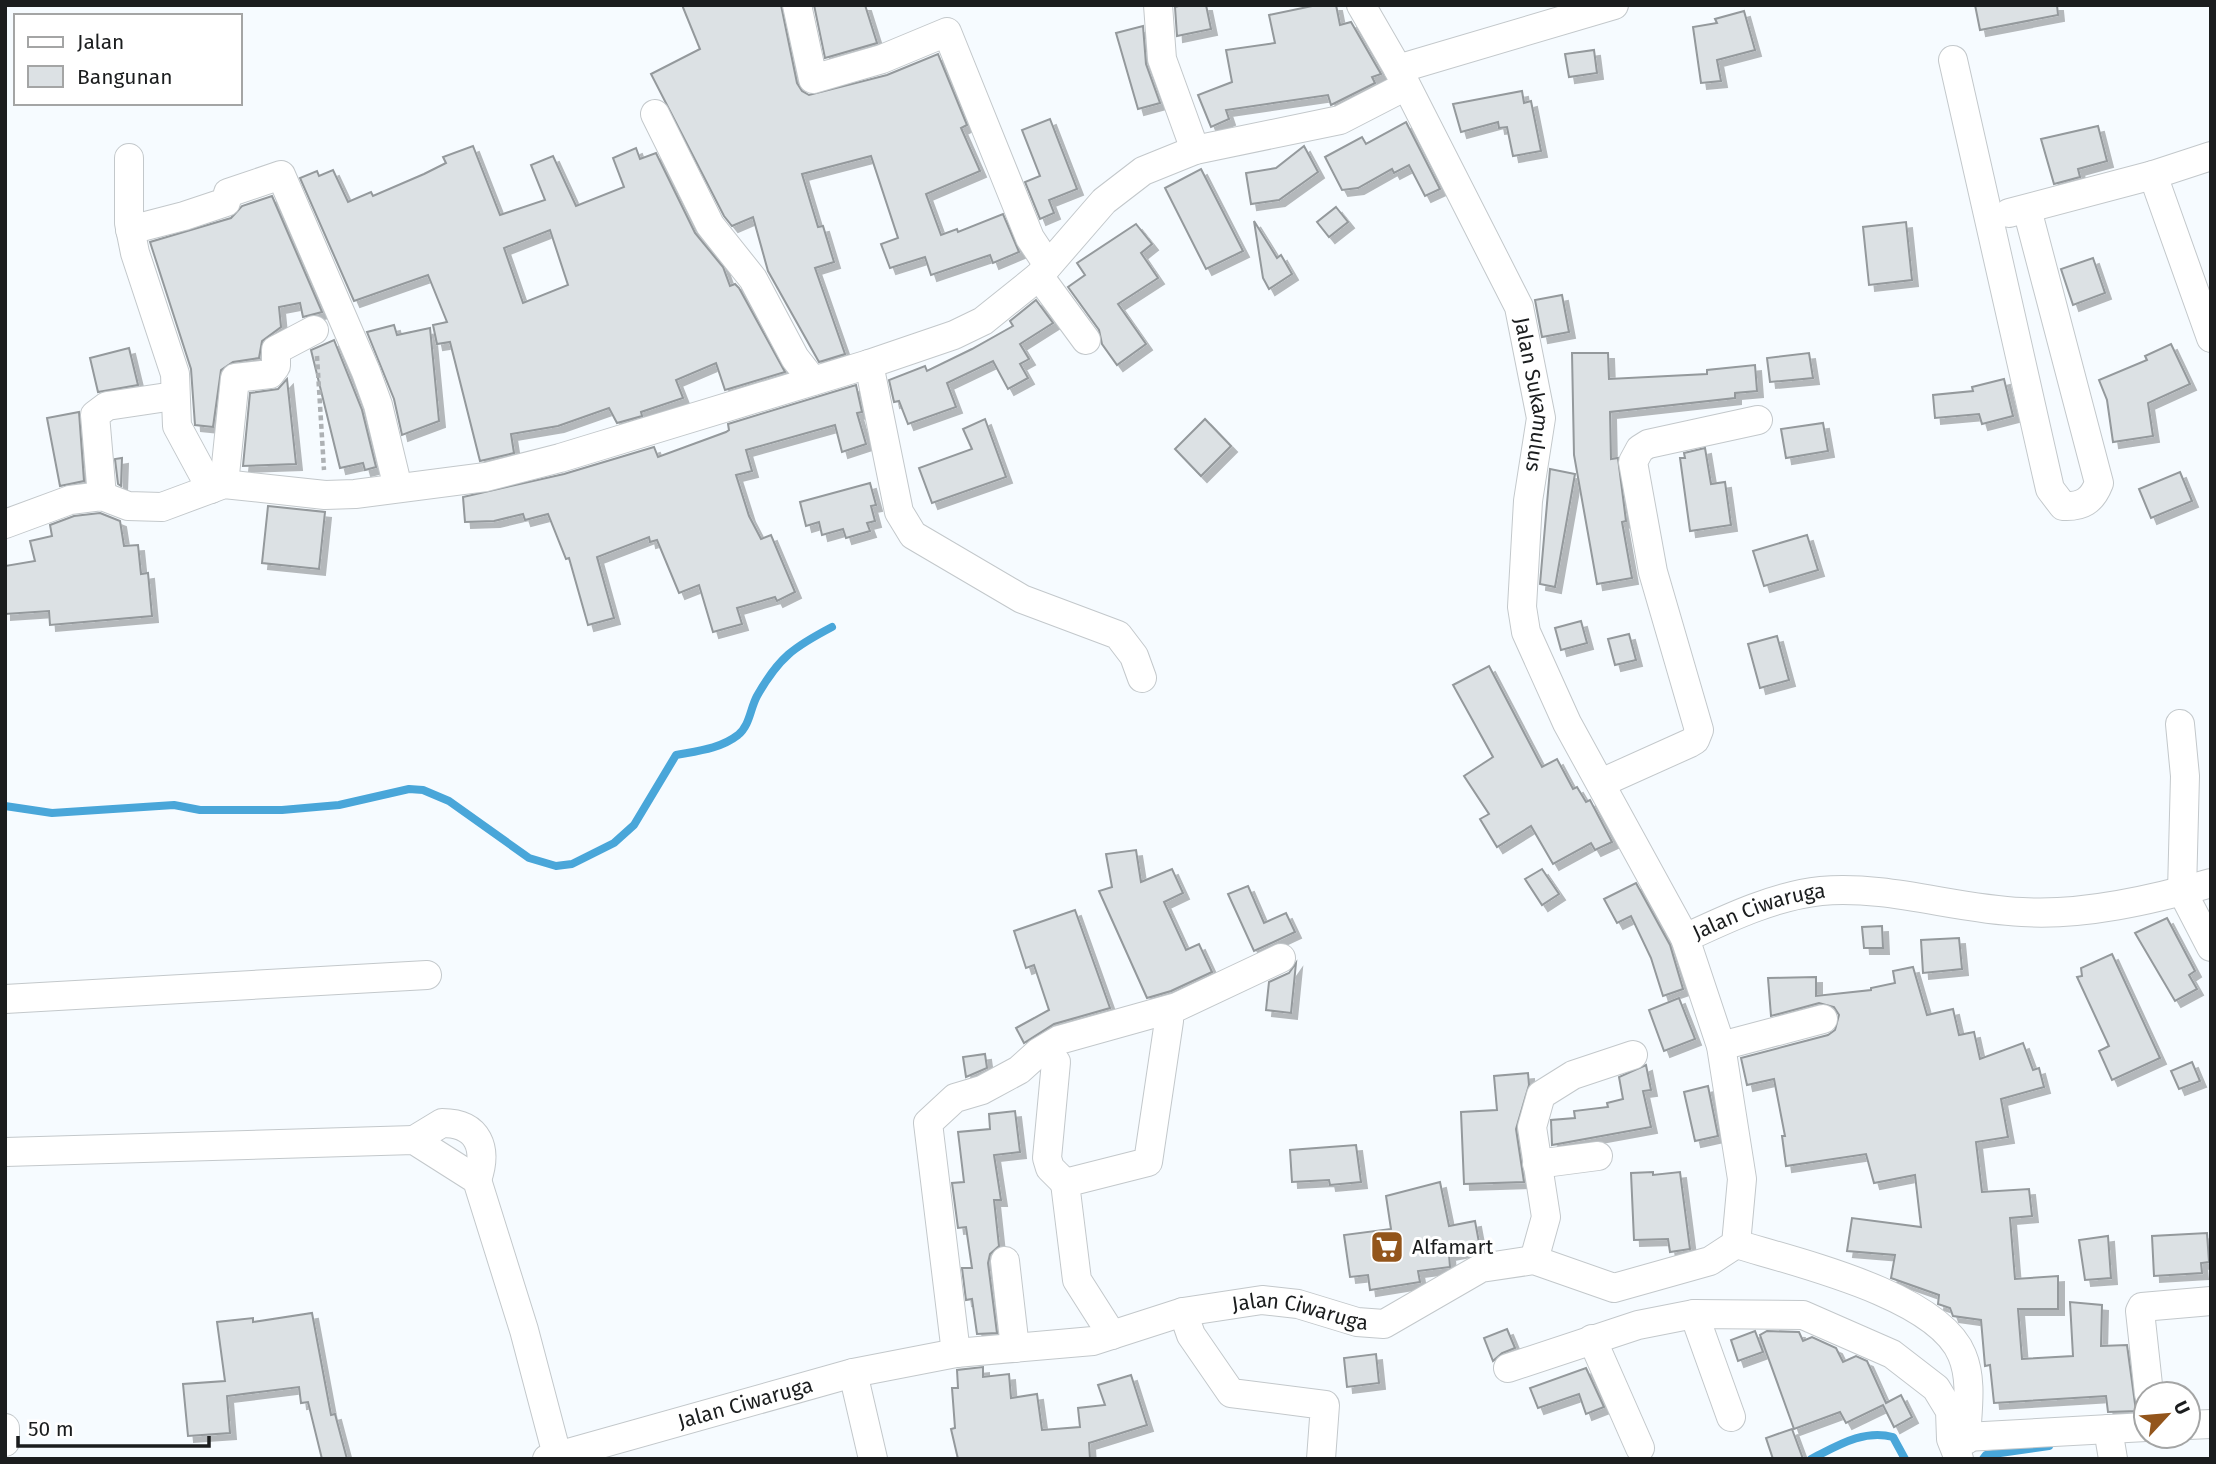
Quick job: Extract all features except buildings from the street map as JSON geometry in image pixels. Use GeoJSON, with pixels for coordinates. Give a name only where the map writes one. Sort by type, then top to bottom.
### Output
{"type":"FeatureCollection","features":[{"type":"Feature","properties":{"kind":"street"},"geometry":{"type":"LineString","coordinates":[[797,5],[813,79],[882,59],[947,32],[1043,270],[1086,340]]}},
{"type":"Feature","properties":{"kind":"street"},"geometry":{"type":"LineString","coordinates":[[1158,5],[1162,59],[1195,150]]}},
{"type":"Feature","properties":{"kind":"street"},"geometry":{"type":"LineString","coordinates":[[5,524],[70,500],[102,496],[128,506],[162,507],[217,487],[325,495],[486,477],[560,458],[869,364],[954,335],[983,321],[1043,270],[1104,201],[1143,172],[1195,150],[1340,120],[1402,77],[1614,5]]}},
{"type":"Feature","properties":{"kind":"street","name":"Jalan Sukamulus"},"geometry":{"type":"LineString","coordinates":[[1367,6],[1519,307],[1541,418],[1528,500],[1522,607],[1526,632],[1567,723],[1685,938]]}},
{"type":"Feature","properties":{"kind":"street"},"geometry":{"type":"LineString","coordinates":[[1953,60],[2050,489],[2063,506],[2084,504],[2094,495],[2099,483],[2027,209]]}},
{"type":"Feature","properties":{"kind":"street"},"geometry":{"type":"LineString","coordinates":[[655,114],[710,225],[753,279],[795,358],[813,381]]}},
{"type":"Feature","properties":{"kind":"street"},"geometry":{"type":"LineString","coordinates":[[1989,218],[2153,175],[2211,156]]}},
{"type":"Feature","properties":{"kind":"street"},"geometry":{"type":"LineString","coordinates":[[130,159],[130,230],[174,374],[177,426],[217,487]]}},
{"type":"Feature","properties":{"kind":"street"},"geometry":{"type":"LineString","coordinates":[[130,230],[226,202],[228,193],[281,175],[366,372],[378,405],[398,488]]}},
{"type":"Feature","properties":{"kind":"street"},"geometry":{"type":"LineString","coordinates":[[2153,175],[2211,338]]}},
{"type":"Feature","properties":{"kind":"street"},"geometry":{"type":"LineString","coordinates":[[217,487],[235,378],[270,374],[276,366],[276,350],[314,330]]}},
{"type":"Feature","properties":{"kind":"street"},"geometry":{"type":"LineString","coordinates":[[869,364],[899,512],[913,535],[1022,599],[1118,635],[1134,656],[1142,678]]}},
{"type":"Feature","properties":{"kind":"street"},"geometry":{"type":"LineString","coordinates":[[102,496],[95,415],[107,406],[174,396]]}},
{"type":"Feature","properties":{"kind":"street"},"geometry":{"type":"LineString","coordinates":[[1601,783],[1690,743],[1695,740],[1699,730],[1653,572],[1633,462],[1635,455],[1648,444],[1758,420]]}},
{"type":"Feature","properties":{"kind":"street"},"geometry":{"type":"LineString","coordinates":[[2180,724],[2185,776],[2182,891],[2211,947]]}},
{"type":"Feature","properties":{"kind":"street","name":"Jalan Ciwaruga"},"geometry":{"type":"LineString","coordinates":[[552,1457],[853,1373],[956,1353],[1093,1341],[1183,1312],[1262,1300],[1298,1304],[1357,1322],[1384,1324],[1481,1268],[1534,1260],[1614,1287],[1710,1261],[1736,1244],[1742,1179],[1721,1046],[1685,938],[1744,911],[1820,891],[1888,893],[2022,912],[2082,909],[2182,891],[2211,883]]}},
{"type":"Feature","properties":{"kind":"street"},"geometry":{"type":"LineString","coordinates":[[956,1353],[928,1122],[956,1098],[982,1090],[1019,1070],[1039,1052],[1059,1040],[1177,1007],[1281,958]]}},
{"type":"Feature","properties":{"kind":"street"},"geometry":{"type":"LineString","coordinates":[[5,999],[427,975]]}},
{"type":"Feature","properties":{"kind":"street"},"geometry":{"type":"LineString","coordinates":[[1721,1046],[1823,1019]]}},
{"type":"Feature","properties":{"kind":"street"},"geometry":{"type":"LineString","coordinates":[[1065,1183],[1148,1162],[1169,1021]]}},
{"type":"Feature","properties":{"kind":"street"},"geometry":{"type":"LineString","coordinates":[[1534,1260],[1546,1217],[1532,1127],[1541,1095],[1573,1074],[1633,1055]]}},
{"type":"Feature","properties":{"kind":"street"},"geometry":{"type":"LineString","coordinates":[[1056,1062],[1047,1158],[1050,1168],[1065,1183],[1077,1280],[1112,1335]]}},
{"type":"Feature","properties":{"kind":"street"},"geometry":{"type":"LineString","coordinates":[[5,1152],[414,1140],[442,1122],[465,1127],[476,1137],[483,1152],[477,1180],[524,1330],[552,1457]]}},
{"type":"Feature","properties":{"kind":"street"},"geometry":{"type":"LineString","coordinates":[[414,1140],[477,1180]]}},
{"type":"Feature","properties":{"kind":"street"},"geometry":{"type":"LineString","coordinates":[[1537,1164],[1598,1156]]}},
{"type":"Feature","properties":{"kind":"street"},"geometry":{"type":"LineString","coordinates":[[1736,1244],[1871,1287],[1912,1306],[1942,1328],[1954,1339],[1969,1379],[1963,1452]]}},
{"type":"Feature","properties":{"kind":"street"},"geometry":{"type":"LineString","coordinates":[[1005,1261],[1015,1348]]}},
{"type":"Feature","properties":{"kind":"street"},"geometry":{"type":"LineString","coordinates":[[2147,1380],[2140,1311],[2142,1307],[2211,1301]]}},
{"type":"Feature","properties":{"kind":"street"},"geometry":{"type":"LineString","coordinates":[[1183,1312],[1191,1335],[1231,1393],[1325,1405],[1321,1459]]}},
{"type":"Feature","properties":{"kind":"street"},"geometry":{"type":"LineString","coordinates":[[1508,1368],[1638,1325],[1694,1314],[1803,1315],[1892,1354],[1936,1388],[1950,1411],[1951,1439],[1963,1452]]}},
{"type":"Feature","properties":{"kind":"street"},"geometry":{"type":"LineString","coordinates":[[1694,1314],[1731,1417]]}},
{"type":"Feature","properties":{"kind":"street"},"geometry":{"type":"LineString","coordinates":[[1592,1339],[1640,1448]]}},
{"type":"Feature","properties":{"kind":"street"},"geometry":{"type":"LineString","coordinates":[[853,1373],[873,1459]]}},
{"type":"Feature","properties":{"kind":"street"},"geometry":{"type":"LineString","coordinates":[[5,1428],[5,1442]]}},
{"type":"Feature","properties":{"kind":"street"},"geometry":{"type":"LineString","coordinates":[[1963,1452],[2108,1429],[2132,1428]]}},
{"type":"Feature","properties":{"kind":"street"},"geometry":{"type":"LineString","coordinates":[[2108,1429],[2113,1459]]}},
{"type":"Feature","properties":{"kind":"waterway"},"geometry":{"type":"LineString","coordinates":[[5,806],[52,813],[174,805],[200,810],[282,810],[339,805],[409,789],[423,790],[449,801],[529,858],[556,866],[572,864],[614,843],[634,825],[676,755],[716,746],[738,735],[747,722],[757,696],[780,662],[797,647],[832,627]]}},
{"type":"Feature","properties":{"kind":"waterway"},"geometry":{"type":"LineString","coordinates":[[1811,1459],[1840,1444],[1871,1435],[1893,1437],[1905,1459]]}},
{"type":"Feature","properties":{"kind":"waterway"},"geometry":{"type":"LineString","coordinates":[[1983,1459],[1986,1455],[2049,1446]]}},
{"type":"Feature","properties":{"kind":"place","name":"Alfamart"},"geometry":{"type":"Point","coordinates":[1387,1247]}}]}
